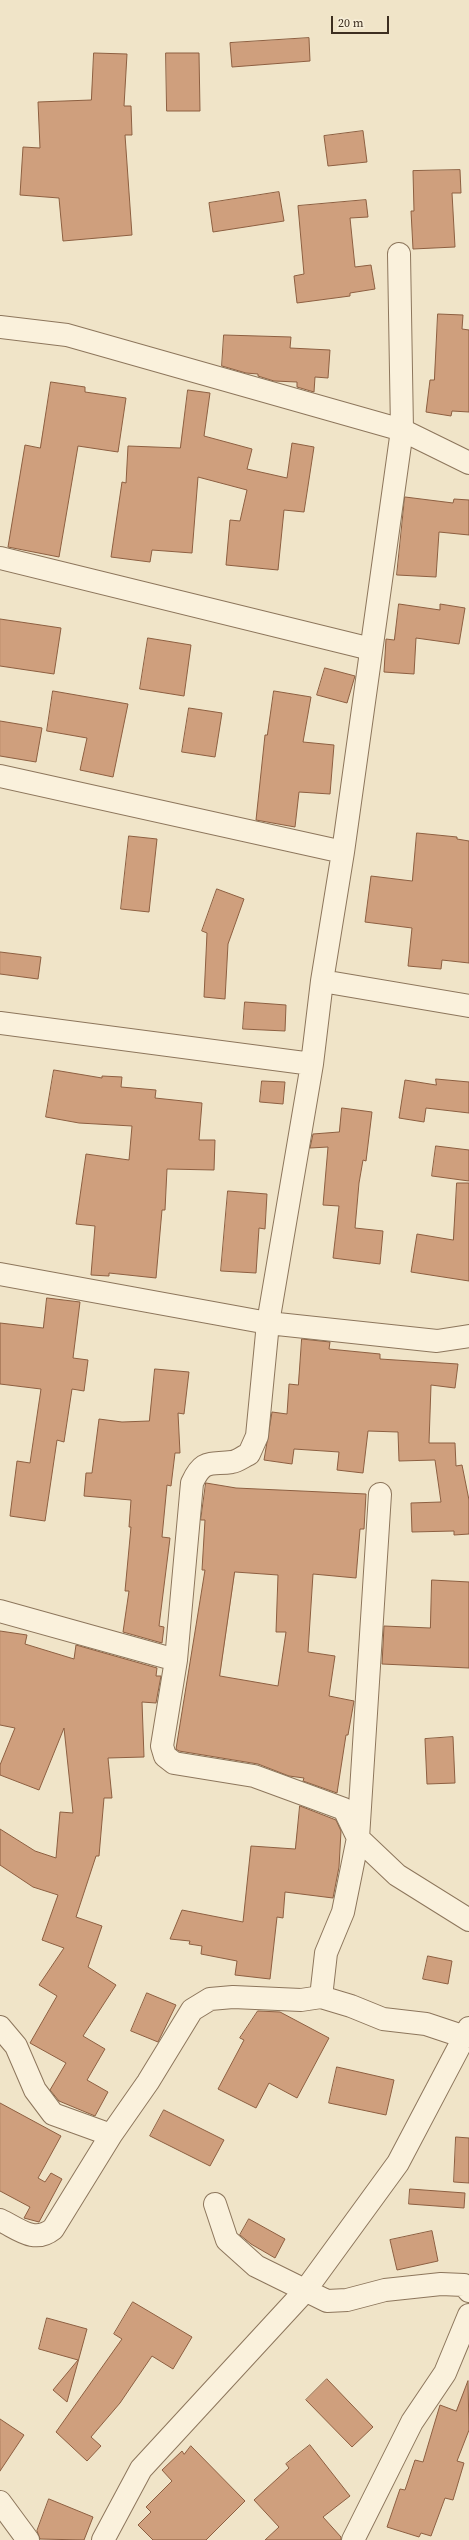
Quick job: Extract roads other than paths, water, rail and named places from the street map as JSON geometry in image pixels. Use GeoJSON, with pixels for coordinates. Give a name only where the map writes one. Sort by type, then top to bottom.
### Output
{"type":"FeatureCollection","features":[{"type":"Feature","properties":{"kind":"street"},"geometry":{"type":"LineString","coordinates":[[399,254],[402,430],[342,852],[322,981],[312,1064],[268,1323],[257,1436],[249,1454],[233,1462],[211,1462],[198,1469],[192,1483],[176,1660],[162,1746],[165,1756],[174,1764],[254,1776],[344,1810],[358,1838],[397,1875],[469,1920]]}},
{"type":"Feature","properties":{"kind":"street"},"geometry":{"type":"LineString","coordinates":[[0,327],[67,335],[402,430],[469,464]]}},
{"type":"Feature","properties":{"kind":"street"},"geometry":{"type":"LineString","coordinates":[[0,558],[371,649]]}},
{"type":"Feature","properties":{"kind":"street"},"geometry":{"type":"LineString","coordinates":[[0,776],[342,852]]}},
{"type":"Feature","properties":{"kind":"street"},"geometry":{"type":"LineString","coordinates":[[322,981],[469,1006]]}},
{"type":"Feature","properties":{"kind":"street"},"geometry":{"type":"LineString","coordinates":[[0,1023],[312,1064]]}},
{"type":"Feature","properties":{"kind":"street"},"geometry":{"type":"LineString","coordinates":[[0,1274],[268,1323],[437,1341],[469,1336]]}},
{"type":"Feature","properties":{"kind":"street"},"geometry":{"type":"LineString","coordinates":[[321,1997],[326,1953],[342,1912],[358,1838],[380,1494]]}},
{"type":"Feature","properties":{"kind":"street"},"geometry":{"type":"LineString","coordinates":[[0,1611],[176,1660]]}},
{"type":"Feature","properties":{"kind":"street"},"geometry":{"type":"LineString","coordinates":[[0,2220],[34,2236],[44,2236],[53,2229],[111,2135],[148,2082],[192,2010],[210,1999],[233,1997],[301,2000],[321,1997],[352,2006],[383,2019],[426,2024],[467,2032],[398,2163],[304,2292],[140,2470],[102,2540]]}},
{"type":"Feature","properties":{"kind":"street"},"geometry":{"type":"LineString","coordinates":[[0,2027],[16,2046],[35,2090],[53,2114],[111,2135]]}},
{"type":"Feature","properties":{"kind":"street"},"geometry":{"type":"LineString","coordinates":[[216,2204],[227,2240],[256,2266],[304,2292],[327,2301],[347,2300],[385,2290],[441,2284],[464,2285],[469,2291]]}},
{"type":"Feature","properties":{"kind":"street"},"geometry":{"type":"LineString","coordinates":[[352,2540],[412,2422],[445,2374],[469,2316]]}},
{"type":"Feature","properties":{"kind":"street"},"geometry":{"type":"LineString","coordinates":[[0,2502],[28,2540]]}}]}
